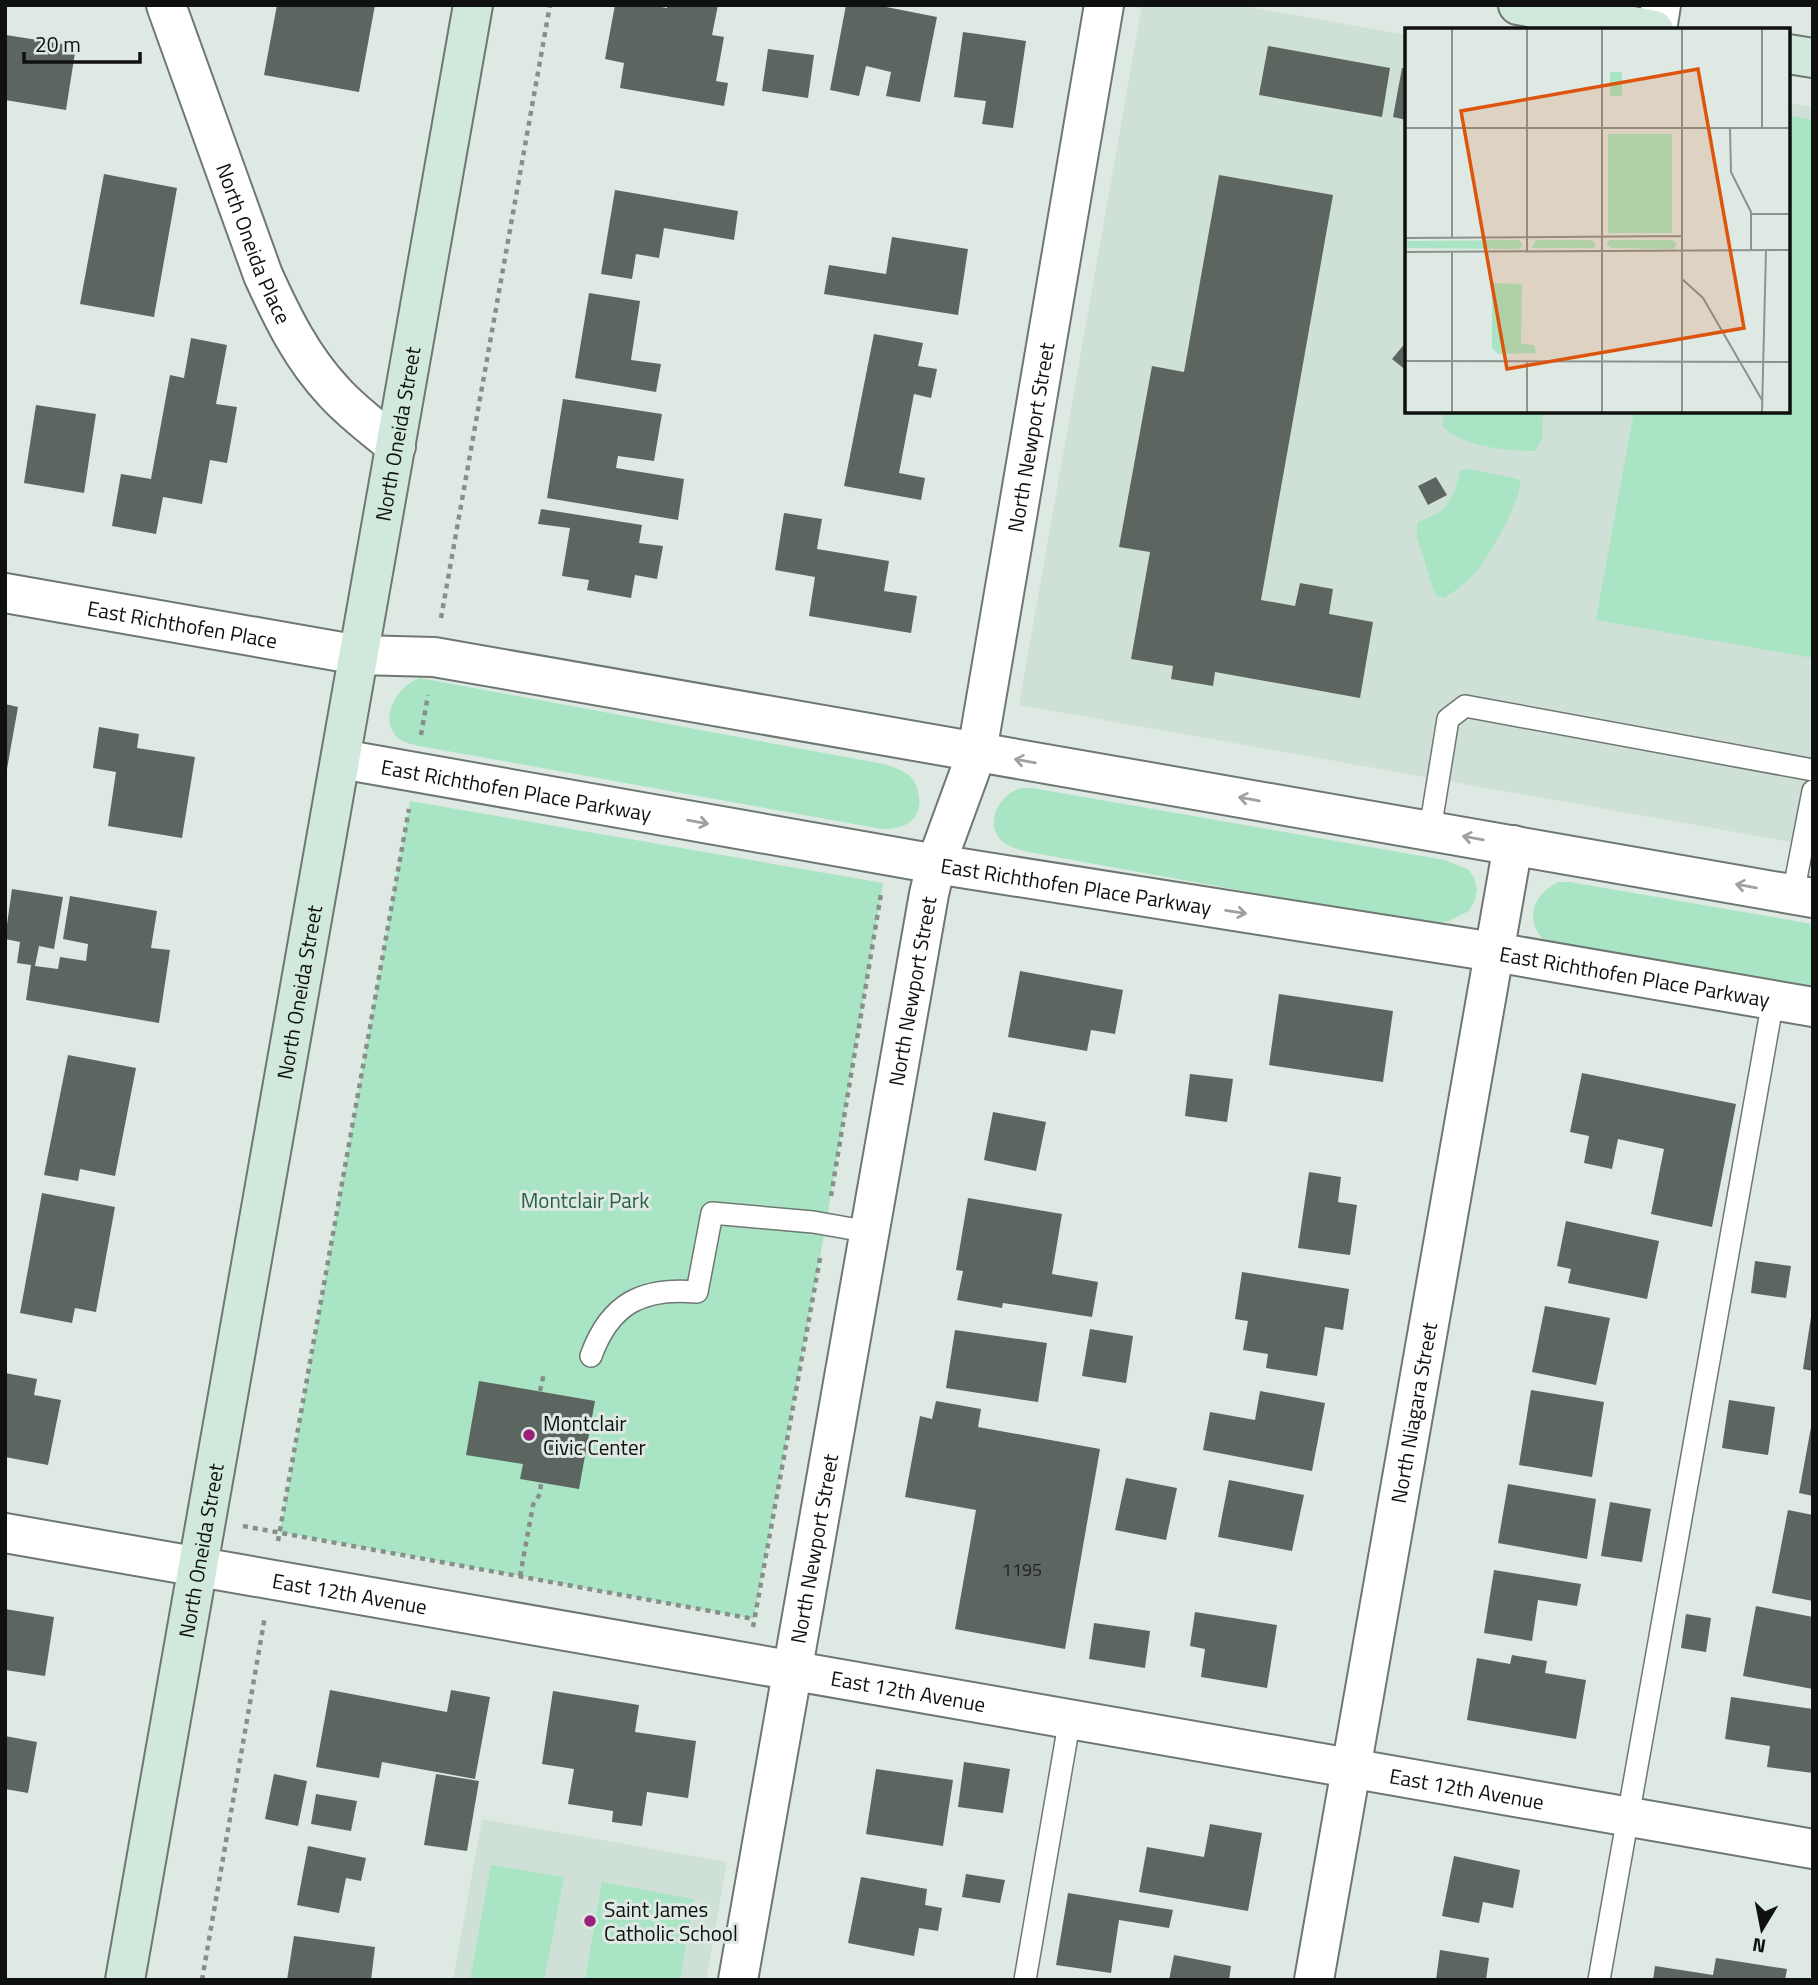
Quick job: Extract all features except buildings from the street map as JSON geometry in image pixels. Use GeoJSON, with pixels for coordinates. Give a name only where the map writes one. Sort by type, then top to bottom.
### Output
{"type":"FeatureCollection","features":[{"type":"Feature","properties":{"kind":"street","name":"North Oneida Place"},"geometry":{"type":"LineString","coordinates":[[166,5],[263,275],[282,318],[300,349],[335,393],[396,446]]}},
{"type":"Feature","properties":{"kind":"street","name":"North Oneida Street"},"geometry":{"type":"LineString","coordinates":[[125,1980],[473,5]]}},
{"type":"Feature","properties":{"kind":"street","name":"North Newport Street"},"geometry":{"type":"LineString","coordinates":[[738,1980],[936,864],[976,752],[1104,5]]}},
{"type":"Feature","properties":{"kind":"street"},"geometry":{"type":"LineString","coordinates":[[1518,5],[1645,28]]}},
{"type":"Feature","properties":{"kind":"street"},"geometry":{"type":"LineString","coordinates":[[1656,28],[1661,5]]}},
{"type":"Feature","properties":{"kind":"street"},"geometry":{"type":"LineString","coordinates":[[1790,54],[1813,58]]}},
{"type":"Feature","properties":{"kind":"street","name":"East Richthofen Place"},"geometry":{"type":"LineString","coordinates":[[5,593],[359,654]]}},
{"type":"Feature","properties":{"kind":"street"},"geometry":{"type":"LineString","coordinates":[[359,654],[435,657],[1803,896]]}},
{"type":"Feature","properties":{"kind":"street","name":"East Richthofen Place Parkway"},"geometry":{"type":"LineString","coordinates":[[341,759],[936,864],[1494,952],[1813,1007]]}},
{"type":"Feature","properties":{"kind":"street","name":"North Niagara Street"},"geometry":{"type":"LineString","coordinates":[[1314,1980],[1513,845]]}},
{"type":"Feature","properties":{"kind":"street","name":"East 12th Avenue"},"geometry":{"type":"LineString","coordinates":[[5,1533],[1813,1849]]}},
{"type":"Feature","properties":{"kind":"lane"},"geometry":{"type":"LineString","coordinates":[[1430,830],[1448,719],[1465,706],[1813,771]]}},
{"type":"Feature","properties":{"kind":"lane"},"geometry":{"type":"LineString","coordinates":[[1803,896],[1813,791]]}},
{"type":"Feature","properties":{"kind":"lane"},"geometry":{"type":"LineString","coordinates":[[1599,1980],[1773,1000]]}},
{"type":"Feature","properties":{"kind":"lane"},"geometry":{"type":"LineString","coordinates":[[591,1356],[606,1324],[641,1296],[664,1290],[697,1292],[712,1213],[813,1223],[870,1232]]}},
{"type":"Feature","properties":{"kind":"lane"},"geometry":{"type":"LineString","coordinates":[[1025,1980],[1070,1718]]}},
{"type":"Feature","properties":{"kind":"path"},"geometry":{"type":"LineString","coordinates":[[202,1980],[550,5]]}},
{"type":"Feature","properties":{"kind":"path"},"geometry":{"type":"LineString","coordinates":[[540,1391],[544,1373]]}},
{"type":"Feature","properties":{"kind":"path"},"geometry":{"type":"LineString","coordinates":[[520,1576],[533,1505],[540,1494],[541,1483]]}},
{"type":"Feature","properties":{"kind":"path"},"geometry":{"type":"LineString","coordinates":[[206,1520],[800,1628]]}},
{"type":"Feature","properties":{"kind":"shaded area"},"geometry":{"type":"Polygon","coordinates":[[[1142,5],[1237,5],[1405,35],[1405,413],[1790,413],[1790,103],[1813,107],[1813,791],[1803,844],[1019,705],[1142,5]]]}},
{"type":"Feature","properties":{"kind":"shaded area","name":"Saint James Catholic School"},"geometry":{"type":"Polygon","coordinates":[[[482,1819],[727,1862],[706,1980],[453,1980],[482,1819]]]}},
{"type":"Feature","properties":{"kind":"green space"},"geometry":{"type":"Polygon","coordinates":[[[1790,115],[1813,120],[1813,658],[1596,620],[1634,413],[1790,413],[1790,115]]]}},
{"type":"Feature","properties":{"kind":"green space"},"geometry":{"type":"Polygon","coordinates":[[[1447,413],[1543,413],[1542,439],[1535,451],[1498,449],[1472,443],[1442,425],[1447,413]]]}},
{"type":"Feature","properties":{"kind":"green space"},"geometry":{"type":"Polygon","coordinates":[[[1468,469],[1520,480],[1519,488],[1506,524],[1486,558],[1469,579],[1444,598],[1435,595],[1417,537],[1417,523],[1443,510],[1455,491],[1460,470],[1468,469]]]}},
{"type":"Feature","properties":{"kind":"green space"},"geometry":{"type":"Polygon","coordinates":[[[420,678],[884,764],[910,776],[919,793],[919,806],[907,824],[882,829],[419,746],[398,738],[389,722],[398,695],[420,678]]]}},
{"type":"Feature","properties":{"kind":"green space"},"geometry":{"type":"Polygon","coordinates":[[[1021,788],[1445,860],[1469,870],[1477,890],[1475,900],[1469,911],[1449,921],[1436,923],[1028,852],[1005,843],[996,834],[994,826],[996,810],[1001,802],[1013,791],[1021,788]]]}},
{"type":"Feature","properties":{"kind":"green space","name":"Montclair Park"},"geometry":{"type":"Polygon","coordinates":[[[410,801],[883,883],[826,1224],[754,1619],[280,1532],[410,801]]]}},
{"type":"Feature","properties":{"kind":"green space"},"geometry":{"type":"Polygon","coordinates":[[[1558,882],[1813,924],[1813,991],[1547,943],[1535,926],[1534,910],[1542,894],[1558,882]]]}},
{"type":"Feature","properties":{"kind":"green space"},"geometry":{"type":"Polygon","coordinates":[[[491,1865],[564,1877],[544,1980],[470,1980],[491,1865]]]}},
{"type":"Feature","properties":{"kind":"green space"},"geometry":{"type":"Polygon","coordinates":[[[602,1882],[694,1899],[680,1980],[585,1980],[602,1882]]]}},
{"type":"Feature","properties":{"kind":"place","name":"Montclair Civic Center"},"geometry":{"type":"Point","coordinates":[529,1435]}},
{"type":"Feature","properties":{"kind":"place","name":"Saint James Catholic School"},"geometry":{"type":"Point","coordinates":[590,1921]}}]}
